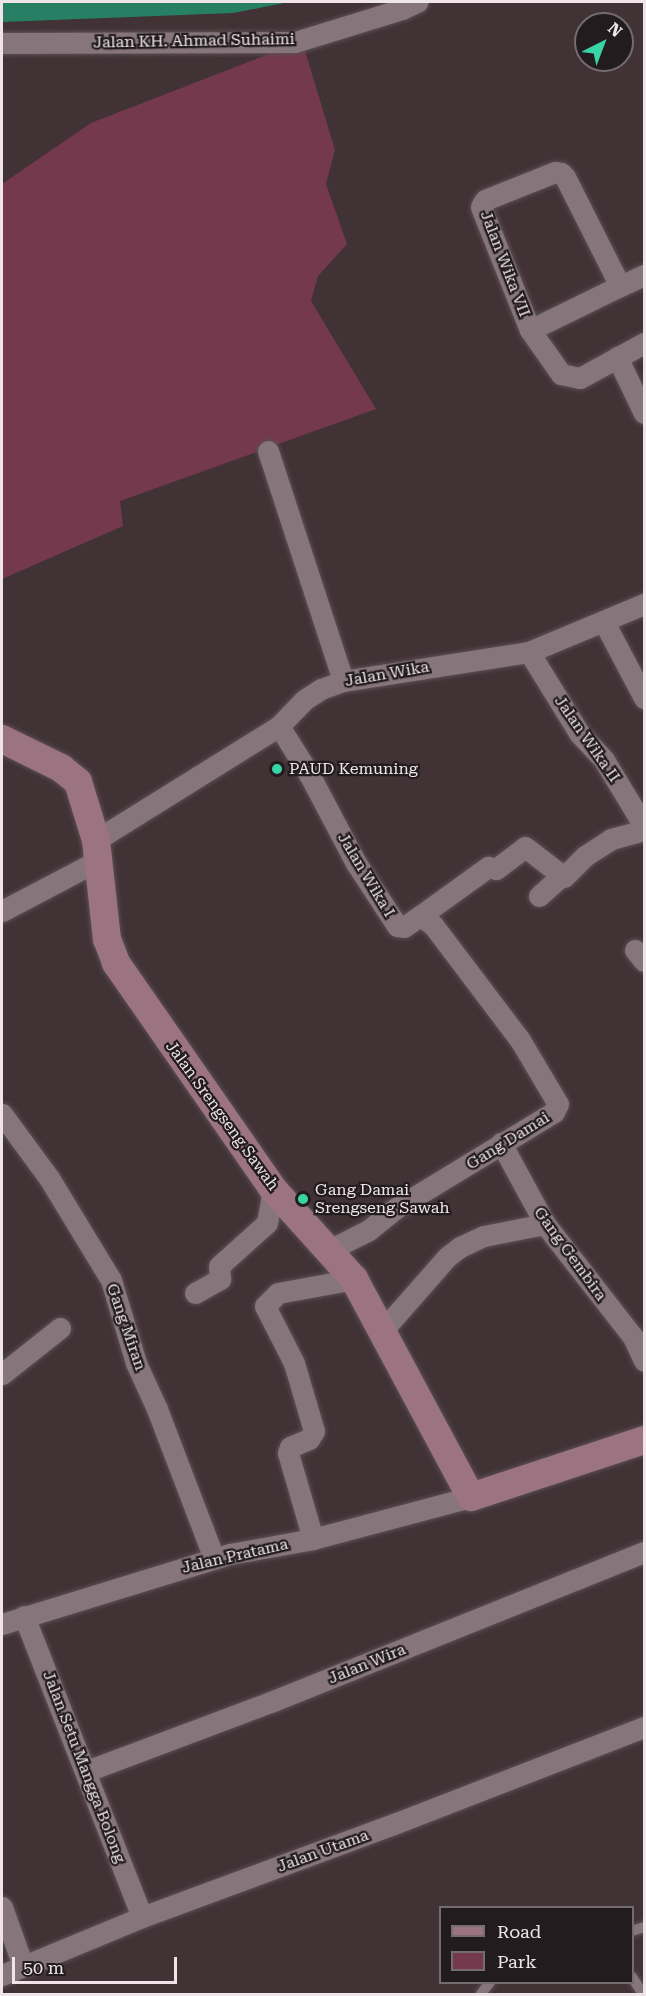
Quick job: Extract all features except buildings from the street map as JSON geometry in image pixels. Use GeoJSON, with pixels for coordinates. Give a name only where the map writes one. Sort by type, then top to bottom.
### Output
{"type":"FeatureCollection","features":[{"type":"Feature","properties":{"kind":"street","name":"Jalan KH. Ahmad Suhaimi"},"geometry":{"type":"LineString","coordinates":[[2,43],[295,42],[402,9],[417,2]]}},
{"type":"Feature","properties":{"kind":"street","name":"Jalan Wika VII"},"geometry":{"type":"LineString","coordinates":[[617,357],[580,378],[561,374],[530,330],[481,207],[485,200],[555,172],[561,173],[566,177],[620,286]]}},
{"type":"Feature","properties":{"kind":"street"},"geometry":{"type":"LineString","coordinates":[[530,330],[645,275]]}},
{"type":"Feature","properties":{"kind":"street"},"geometry":{"type":"LineString","coordinates":[[645,343],[617,357],[645,413]]}},
{"type":"Feature","properties":{"kind":"street"},"geometry":{"type":"LineString","coordinates":[[268,451],[340,670]]}},
{"type":"Feature","properties":{"kind":"street","name":"Jalan Wika"},"geometry":{"type":"LineString","coordinates":[[2,911],[97,851],[279,726],[304,700],[321,689],[340,670],[529,651],[645,604]]}},
{"type":"Feature","properties":{"kind":"street"},"geometry":{"type":"LineString","coordinates":[[604,621],[645,698]]}},
{"type":"Feature","properties":{"kind":"street","name":"Jalan Wika II"},"geometry":{"type":"LineString","coordinates":[[529,651],[579,733],[604,760],[645,828]]}},
{"type":"Feature","properties":{"kind":"street","name":"Jalan Wika I"},"geometry":{"type":"LineString","coordinates":[[279,726],[309,774],[356,863],[397,926],[404,927],[420,916],[433,926],[520,1040]]}},
{"type":"Feature","properties":{"kind":"street","name":"Jalan Srengseng Sawah"},"geometry":{"type":"LineString","coordinates":[[2,739],[61,768],[78,782],[97,851],[107,939],[116,963],[273,1189],[354,1279],[471,1497]]}},
{"type":"Feature","properties":{"kind":"street"},"geometry":{"type":"LineString","coordinates":[[539,896],[561,876],[566,876],[585,856],[611,839],[645,828]]}},
{"type":"Feature","properties":{"kind":"street"},"geometry":{"type":"LineString","coordinates":[[420,916],[488,867],[496,869],[525,848],[561,876]]}},
{"type":"Feature","properties":{"kind":"street","name":"Gang Damai"},"geometry":{"type":"LineString","coordinates":[[329,1250],[369,1230],[396,1208],[464,1169],[501,1143],[554,1112],[558,1104],[520,1040]]}},
{"type":"Feature","properties":{"kind":"street","name":"Gang Miran"},"geometry":{"type":"LineString","coordinates":[[2,1114],[49,1178],[111,1280],[136,1364],[157,1409],[214,1558]]}},
{"type":"Feature","properties":{"kind":"street","name":"Gang Gembira"},"geometry":{"type":"LineString","coordinates":[[501,1143],[545,1224],[633,1337],[645,1361]]}},
{"type":"Feature","properties":{"kind":"street"},"geometry":{"type":"LineString","coordinates":[[195,1293],[220,1279],[219,1266],[267,1223],[273,1189]]}},
{"type":"Feature","properties":{"kind":"street"},"geometry":{"type":"LineString","coordinates":[[382,1331],[447,1257],[460,1248],[484,1236],[545,1224]]}},
{"type":"Feature","properties":{"kind":"street"},"geometry":{"type":"LineString","coordinates":[[313,1539],[288,1453],[294,1445],[309,1440],[315,1431],[294,1364],[265,1306],[278,1293],[354,1279]]}},
{"type":"Feature","properties":{"kind":"street"},"geometry":{"type":"LineString","coordinates":[[2,1374],[60,1328]]}},
{"type":"Feature","properties":{"kind":"street"},"geometry":{"type":"LineString","coordinates":[[471,1497],[645,1440]]}},
{"type":"Feature","properties":{"kind":"street","name":"Jalan Pratama"},"geometry":{"type":"LineString","coordinates":[[10,1619],[214,1558],[313,1539],[471,1497]]}},
{"type":"Feature","properties":{"kind":"street","name":"Jalan Wira"},"geometry":{"type":"LineString","coordinates":[[87,1771],[284,1697],[645,1552]]}},
{"type":"Feature","properties":{"kind":"street","name":"Jalan Setu Mangga Bolong"},"geometry":{"type":"LineString","coordinates":[[10,1619],[87,1771],[142,1917]]}},
{"type":"Feature","properties":{"kind":"street","name":"Jalan Utama"},"geometry":{"type":"LineString","coordinates":[[2,1975],[142,1917],[394,1824],[645,1727]]}},
{"type":"Feature","properties":{"kind":"street"},"geometry":{"type":"LineString","coordinates":[[2,1907],[23,1966]]}},
{"type":"Feature","properties":{"kind":"lane"},"geometry":{"type":"LineString","coordinates":[[634,1979],[643,1995]]}},
{"type":"Feature","properties":{"kind":"green space"},"geometry":{"type":"Polygon","coordinates":[[[302,41],[335,150],[326,184],[347,244],[318,276],[311,301],[376,409],[120,501],[123,526],[2,579],[2,184],[91,123],[302,41]]]}},
{"type":"Feature","properties":{"kind":"shaded area"},"geometry":{"type":"Polygon","coordinates":[[[2,2],[289,2],[233,13],[2,22],[2,2]]]}},
{"type":"Feature","properties":{"kind":"place","name":"PAUD Kemuning"},"geometry":{"type":"Point","coordinates":[277,769]}},
{"type":"Feature","properties":{"kind":"place","name":"Gang Damai Srengseng Sawah"},"geometry":{"type":"Point","coordinates":[303,1199]}}]}
